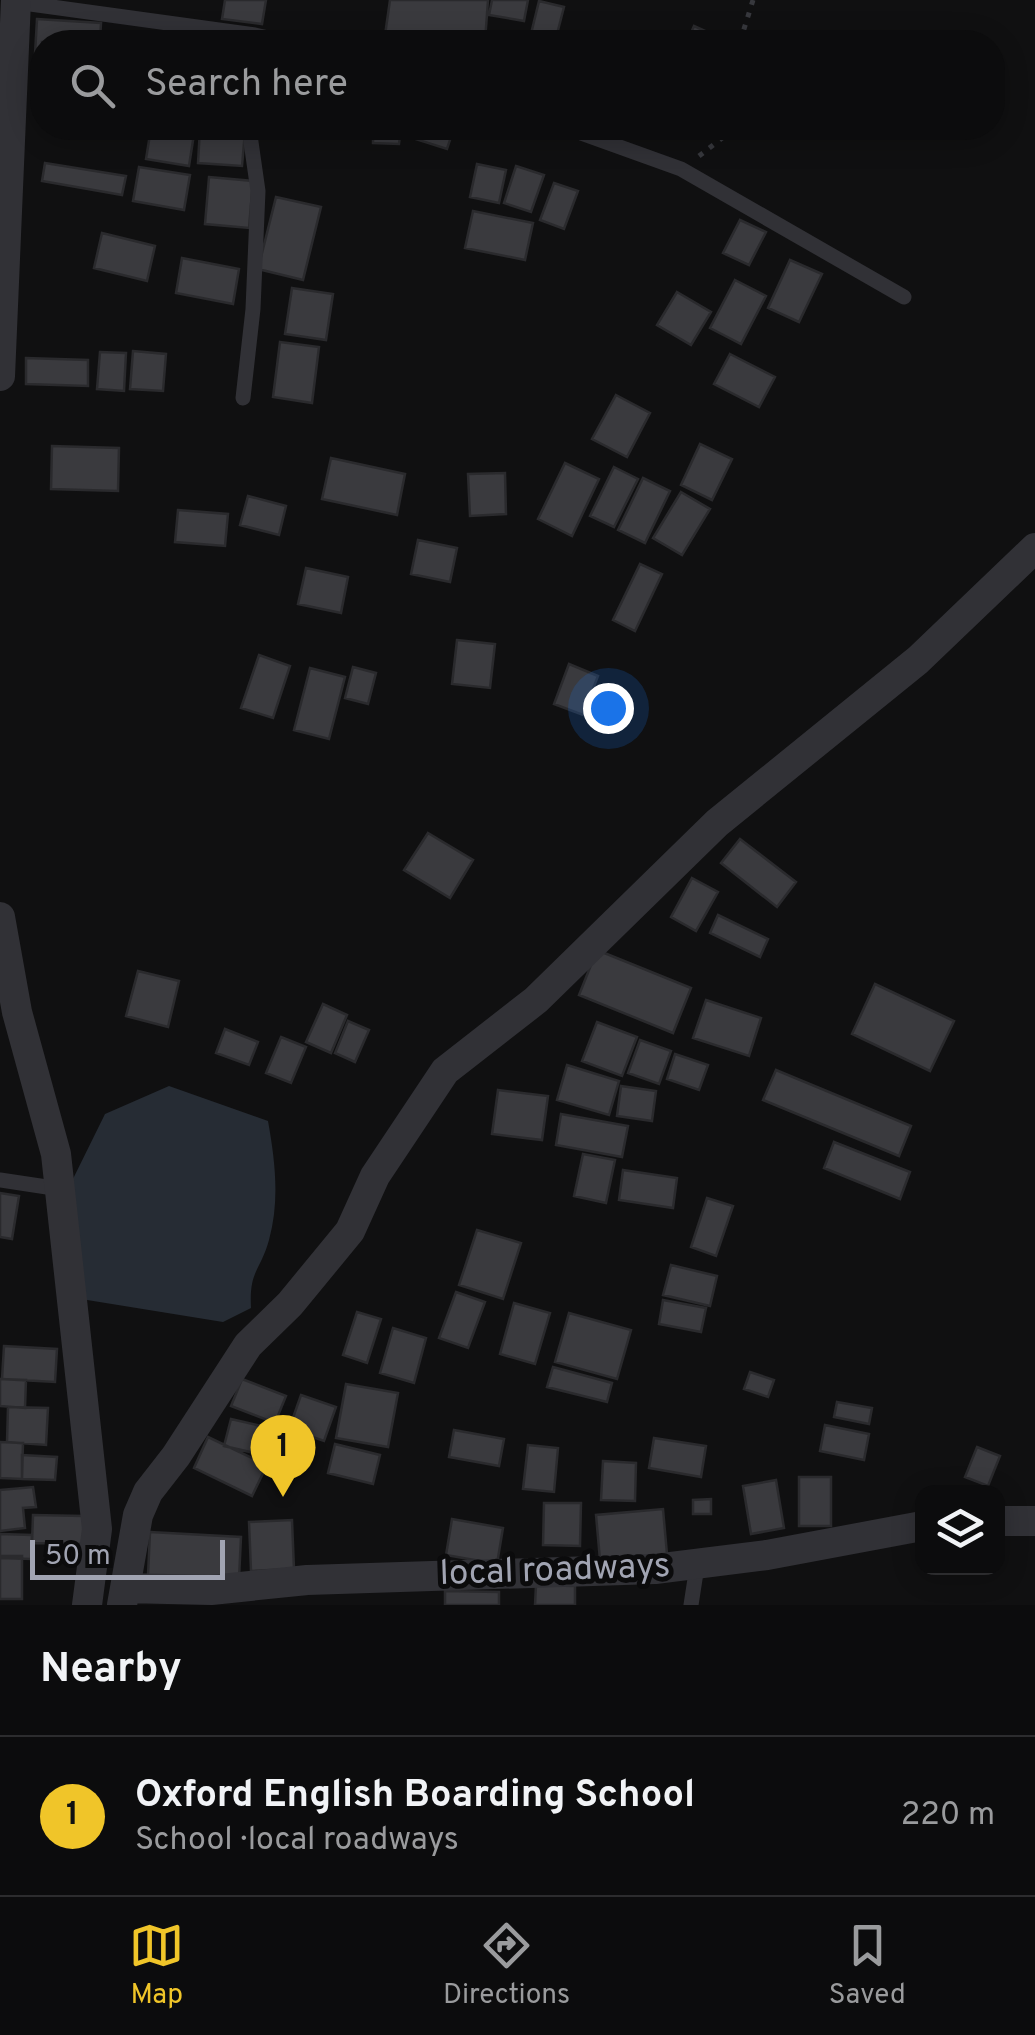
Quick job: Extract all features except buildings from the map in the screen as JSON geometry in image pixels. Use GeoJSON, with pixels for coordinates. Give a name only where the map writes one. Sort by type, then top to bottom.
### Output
{"type":"FeatureCollection","features":[{"type":"Feature","properties":{"kind":"street"},"geometry":{"type":"LineString","coordinates":[[0,376],[12,10]]}},
{"type":"Feature","properties":{"kind":"street"},"geometry":{"type":"LineString","coordinates":[[123,1597],[138,1514],[148,1492],[248,1345],[290,1304],[350,1231],[375,1176],[445,1071],[536,1000],[717,823],[918,660],[1035,548]]}},
{"type":"Feature","properties":{"kind":"street"},"geometry":{"type":"LineString","coordinates":[[0,916],[11,1031],[56,1154],[97,1529],[87,1605]]}},
{"type":"Feature","properties":{"kind":"street"},"geometry":{"type":"LineString","coordinates":[[1005,1521],[1035,1521]]}},
{"type":"Feature","properties":{"kind":"street","name":"local roadways"},"geometry":{"type":"LineString","coordinates":[[123,1597],[307,1580],[697,1566],[915,1527]]}},
{"type":"Feature","properties":{"kind":"lane"},"geometry":{"type":"LineString","coordinates":[[12,10],[179,30]]}},
{"type":"Feature","properties":{"kind":"lane"},"geometry":{"type":"LineString","coordinates":[[243,398],[253,309],[258,192],[250,140]]}},
{"type":"Feature","properties":{"kind":"lane"},"geometry":{"type":"LineString","coordinates":[[600,140],[681,170],[904,297]]}},
{"type":"Feature","properties":{"kind":"lane"},"geometry":{"type":"LineString","coordinates":[[0,1180],[60,1190]]}},
{"type":"Feature","properties":{"kind":"lane"},"geometry":{"type":"LineString","coordinates":[[692,1605],[697,1566]]}},
{"type":"Feature","properties":{"kind":"path"},"geometry":{"type":"LineString","coordinates":[[743,30],[752,0]]}},
{"type":"Feature","properties":{"kind":"path"},"geometry":{"type":"LineString","coordinates":[[681,170],[720,140]]}},
{"type":"Feature","properties":{"kind":"shaded area"},"geometry":{"type":"Polygon","coordinates":[[[169,1086],[268,1121],[275,1180],[272,1225],[266,1251],[253,1278],[251,1308],[223,1322],[81,1299],[68,1189],[105,1114],[169,1086]]]}},
{"type":"Feature","properties":{"kind":"place","name":"Oxford English Boarding School"},"geometry":{"type":"Point","coordinates":[283,1497]}}]}
